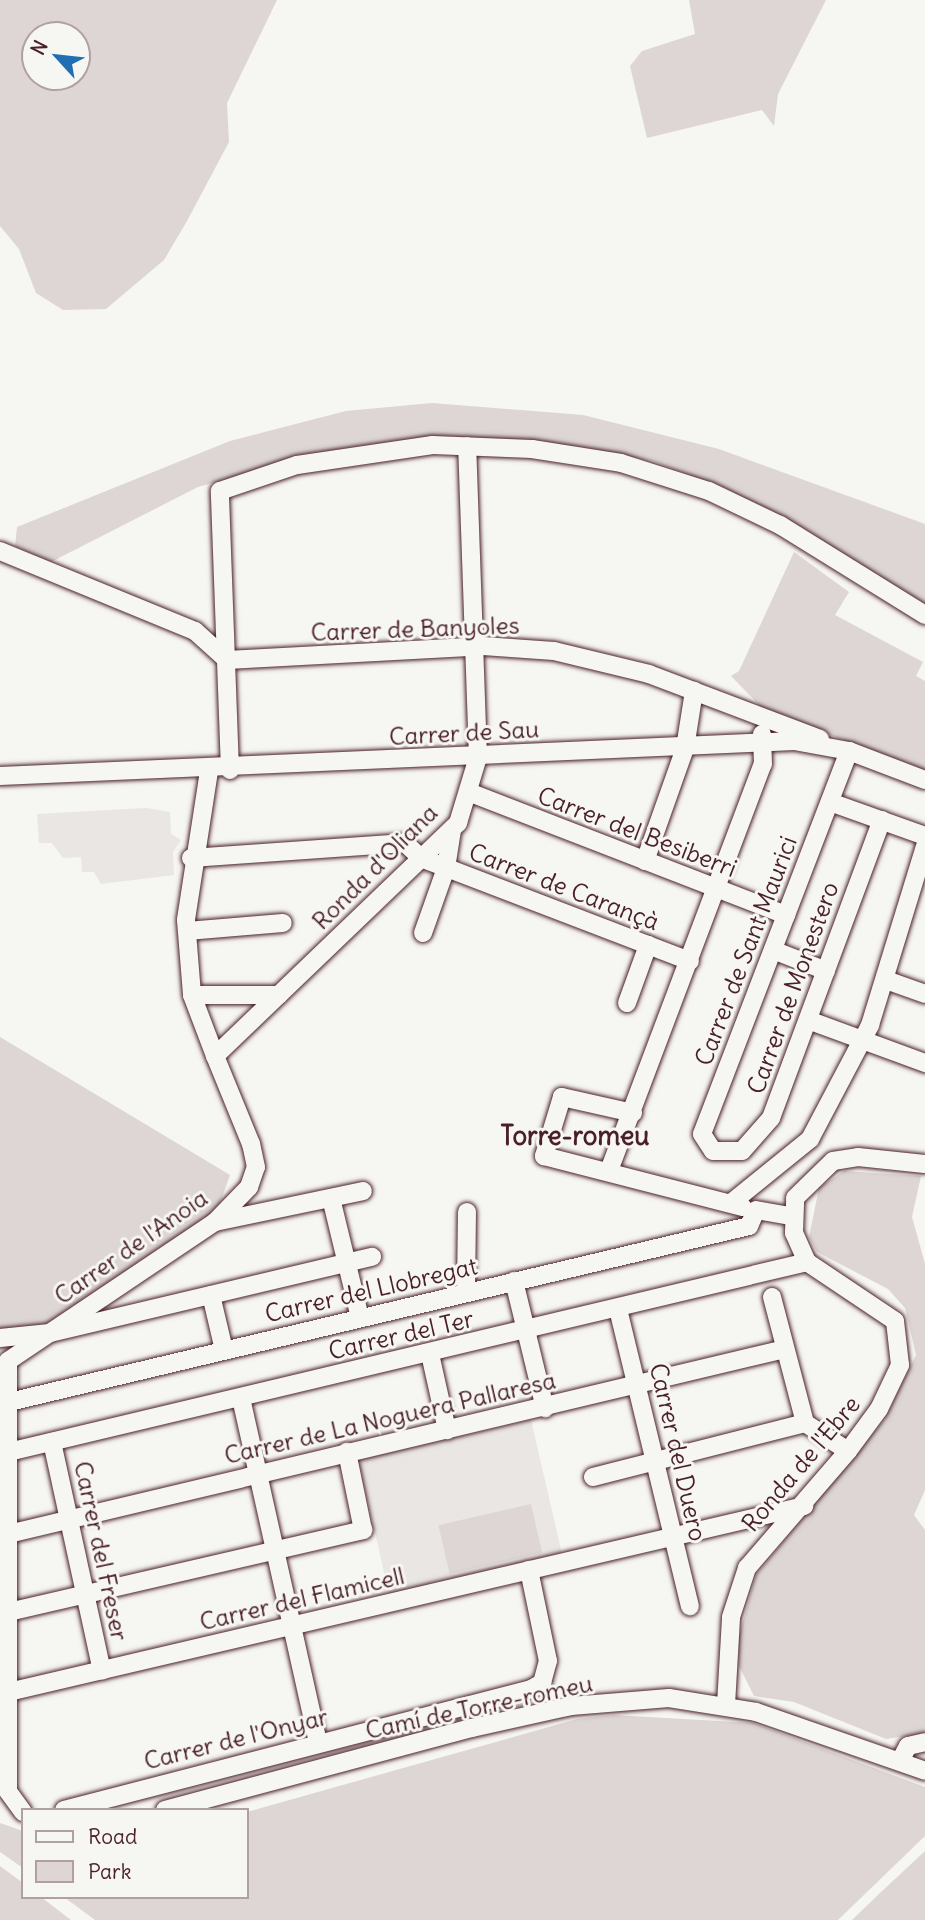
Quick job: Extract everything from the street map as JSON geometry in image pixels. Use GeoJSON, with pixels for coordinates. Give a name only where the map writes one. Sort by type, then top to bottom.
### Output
{"type":"FeatureCollection","features":[{"type":"Feature","properties":{"kind":"street"},"geometry":{"type":"LineString","coordinates":[[230,771],[228,660],[219,491],[254,475],[334,457],[467,446],[621,463],[709,491],[780,525],[925,615]]}},
{"type":"Feature","properties":{"kind":"street","name":"Ronda d'Oliana"},"geometry":{"type":"LineString","coordinates":[[219,1053],[452,829],[471,793],[478,757],[470,647],[467,446]]}},
{"type":"Feature","properties":{"kind":"street"},"geometry":{"type":"LineString","coordinates":[[0,551],[195,631],[228,660]]}},
{"type":"Feature","properties":{"kind":"street","name":"Carrer de Banyoles"},"geometry":{"type":"LineString","coordinates":[[228,660],[470,647],[595,658],[763,715],[849,751]]}},
{"type":"Feature","properties":{"kind":"street"},"geometry":{"type":"LineString","coordinates":[[645,861],[685,748],[694,691]]}},
{"type":"Feature","properties":{"kind":"street"},"geometry":{"type":"LineString","coordinates":[[610,1168],[763,764],[763,715]]}},
{"type":"Feature","properties":{"kind":"street","name":"Carrer de Sau"},"geometry":{"type":"LineString","coordinates":[[0,776],[230,771],[762,743],[849,751],[925,780]]}},
{"type":"Feature","properties":{"kind":"street","name":"Carrer de Sant Maurici"},"geometry":{"type":"LineString","coordinates":[[728,1153],[705,1146],[702,1134],[849,751]]}},
{"type":"Feature","properties":{"kind":"street","name":"Carrer de l'Anoia"},"geometry":{"type":"LineString","coordinates":[[2,1376],[8,1361],[24,1349],[215,1222],[249,1187],[256,1167],[219,1053],[192,995],[187,931],[191,858],[209,771]]}},
{"type":"Feature","properties":{"kind":"street","name":"Carrer del Besiberri"},"geometry":{"type":"LineString","coordinates":[[471,793],[786,915]]}},
{"type":"Feature","properties":{"kind":"street"},"geometry":{"type":"LineString","coordinates":[[830,802],[925,836]]}},
{"type":"Feature","properties":{"kind":"street","name":"Carrer de Monestero"},"geometry":{"type":"LineString","coordinates":[[728,1153],[759,1139],[808,1020],[882,820]]}},
{"type":"Feature","properties":{"kind":"street"},"geometry":{"type":"LineString","coordinates":[[423,933],[446,868],[452,829]]}},
{"type":"Feature","properties":{"kind":"street","name":"Carrer de Carançà"},"geometry":{"type":"LineString","coordinates":[[191,858],[405,844],[421,858],[690,961]]}},
{"type":"Feature","properties":{"kind":"street"},"geometry":{"type":"LineString","coordinates":[[731,1203],[810,1139],[862,1039],[886,981],[884,969],[925,846]]}},
{"type":"Feature","properties":{"kind":"street"},"geometry":{"type":"LineString","coordinates":[[187,931],[283,923]]}},
{"type":"Feature","properties":{"kind":"street"},"geometry":{"type":"LineString","coordinates":[[627,1003],[648,945]]}},
{"type":"Feature","properties":{"kind":"street"},"geometry":{"type":"LineString","coordinates":[[773,950],[826,971]]}},
{"type":"Feature","properties":{"kind":"street"},"geometry":{"type":"LineString","coordinates":[[886,981],[925,994]]}},
{"type":"Feature","properties":{"kind":"street"},"geometry":{"type":"LineString","coordinates":[[192,995],[279,995]]}},
{"type":"Feature","properties":{"kind":"street"},"geometry":{"type":"LineString","coordinates":[[808,1020],[925,1063]]}},
{"type":"Feature","properties":{"kind":"street"},"geometry":{"type":"LineString","coordinates":[[633,1113],[562,1097],[544,1156],[610,1168],[731,1203],[753,1218]]}},
{"type":"Feature","properties":{"kind":"street"},"geometry":{"type":"LineString","coordinates":[[807,1262],[791,1219],[802,1184],[833,1161],[858,1157],[925,1164]]}},
{"type":"Feature","properties":{"kind":"street"},"geometry":{"type":"LineString","coordinates":[[215,1222],[363,1191]]}},
{"type":"Feature","properties":{"kind":"street"},"geometry":{"type":"LineString","coordinates":[[331,1198],[360,1318]]}},
{"type":"Feature","properties":{"kind":"street"},"geometry":{"type":"LineString","coordinates":[[466,1293],[467,1212]]}},
{"type":"Feature","properties":{"kind":"street","name":"Carrer del Llobregat"},"geometry":{"type":"LineString","coordinates":[[5,1403],[466,1293],[753,1218],[791,1219]]}},
{"type":"Feature","properties":{"kind":"street"},"geometry":{"type":"LineString","coordinates":[[0,1338],[50,1334],[372,1257]]}},
{"type":"Feature","properties":{"kind":"street","name":"Carrer del Ter"},"geometry":{"type":"LineString","coordinates":[[2,1454],[807,1262]]}},
{"type":"Feature","properties":{"kind":"street","name":"Ronda de l'Ebre"},"geometry":{"type":"LineString","coordinates":[[726,1705],[730,1627],[742,1580],[767,1541],[804,1506],[848,1451],[893,1382],[899,1334],[883,1309],[807,1262]]}},
{"type":"Feature","properties":{"kind":"street"},"geometry":{"type":"LineString","coordinates":[[514,1281],[545,1408]]}},
{"type":"Feature","properties":{"kind":"street"},"geometry":{"type":"LineString","coordinates":[[211,1295],[224,1350]]}},
{"type":"Feature","properties":{"kind":"street"},"geometry":{"type":"LineString","coordinates":[[772,1297],[805,1423],[848,1451]]}},
{"type":"Feature","properties":{"kind":"street","name":"Carrer del Duero"},"geometry":{"type":"LineString","coordinates":[[618,1309],[639,1386],[672,1537],[690,1605]]}},
{"type":"Feature","properties":{"kind":"street","name":"Carrer de La Noguera Pallaresa"},"geometry":{"type":"LineString","coordinates":[[2,1535],[346,1452],[639,1386],[785,1349]]}},
{"type":"Feature","properties":{"kind":"street"},"geometry":{"type":"LineString","coordinates":[[430,1354],[447,1430]]}},
{"type":"Feature","properties":{"kind":"street"},"geometry":{"type":"LineString","coordinates":[[2,1376],[5,1403],[2,1535],[8,1791],[21,1809]]}},
{"type":"Feature","properties":{"kind":"street"},"geometry":{"type":"LineString","coordinates":[[241,1398],[318,1743]]}},
{"type":"Feature","properties":{"kind":"street"},"geometry":{"type":"LineString","coordinates":[[593,1476],[805,1423]]}},
{"type":"Feature","properties":{"kind":"street","name":"Carrer del Freser"},"geometry":{"type":"LineString","coordinates":[[52,1442],[102,1671]]}},
{"type":"Feature","properties":{"kind":"street"},"geometry":{"type":"LineString","coordinates":[[3,1613],[277,1552],[363,1530],[346,1452]]}},
{"type":"Feature","properties":{"kind":"street","name":"Carrer del Flamicell"},"geometry":{"type":"LineString","coordinates":[[4,1694],[804,1506]]}},
{"type":"Feature","properties":{"kind":"street","name":"Carrer de l'Onyar"},"geometry":{"type":"LineString","coordinates":[[78,1808],[98,1805],[542,1683],[548,1661],[529,1570]]}},
{"type":"Feature","properties":{"kind":"street","name":"Camí de Torre-romeu"},"geometry":{"type":"LineString","coordinates":[[173,1808],[571,1706],[669,1698],[726,1705],[924,1770]]}},
{"type":"Feature","properties":{"kind":"street"},"geometry":{"type":"LineString","coordinates":[[900,1761],[908,1746],[925,1742]]}},
{"type":"Feature","properties":{"kind":"shaded area"},"geometry":{"type":"Polygon","coordinates":[[[146,808],[170,812],[171,834],[181,840],[173,852],[174,875],[101,884],[94,872],[82,872],[81,857],[63,858],[52,843],[39,843],[37,814],[146,808]]]}},
{"type":"Feature","properties":{"kind":"shaded area"},"geometry":{"type":"Polygon","coordinates":[[[531,1420],[562,1554],[389,1594],[360,1466],[363,1459],[531,1420]]]}},
{"type":"Feature","properties":{"kind":"green space"},"geometry":{"type":"Polygon","coordinates":[[[0,0],[277,0],[227,103],[229,142],[164,260],[106,309],[63,310],[36,293],[19,249],[0,226],[0,0]]]}},
{"type":"Feature","properties":{"kind":"green space"},"geometry":{"type":"Polygon","coordinates":[[[689,0],[826,0],[778,94],[774,126],[762,110],[647,138],[630,66],[642,51],[695,34],[689,0]]]}},
{"type":"Feature","properties":{"kind":"green space"},"geometry":{"type":"Polygon","coordinates":[[[432,403],[583,415],[719,449],[925,524],[925,604],[706,481],[653,461],[576,446],[435,440],[261,469],[198,487],[51,562],[15,546],[17,527],[230,441],[346,411],[432,403]]]}},
{"type":"Feature","properties":{"kind":"green space"},"geometry":{"type":"Polygon","coordinates":[[[794,552],[849,592],[835,615],[923,662],[916,676],[925,681],[925,773],[761,707],[731,676],[739,671],[794,552]]]}},
{"type":"Feature","properties":{"kind":"green space"},"geometry":{"type":"Polygon","coordinates":[[[0,1037],[230,1175],[219,1206],[197,1226],[41,1329],[0,1332],[0,1037]]]}},
{"type":"Feature","properties":{"kind":"green space"},"geometry":{"type":"Polygon","coordinates":[[[844,1171],[921,1176],[912,1217],[925,1264],[925,1490],[914,1515],[925,1530],[925,1733],[886,1739],[794,1702],[754,1696],[739,1666],[739,1636],[756,1575],[885,1419],[916,1355],[905,1308],[888,1289],[817,1252],[809,1237],[819,1188],[844,1171]]]}},
{"type":"Feature","properties":{"kind":"green space"},"geometry":{"type":"Polygon","coordinates":[[[531,1504],[542,1553],[450,1574],[438,1525],[531,1504]]]}},
{"type":"Feature","properties":{"kind":"green space"},"geometry":{"type":"Polygon","coordinates":[[[614,1715],[753,1723],[925,1787],[925,1836],[838,1920],[95,1920],[67,1899],[248,1899],[248,1812],[577,1719],[614,1715]]]}},
{"type":"Feature","properties":{"kind":"green space"},"geometry":{"type":"Polygon","coordinates":[[[0,1823],[21,1830],[21,1867],[0,1852],[0,1823]]]}},
{"type":"Feature","properties":{"kind":"green space"},"geometry":{"type":"Polygon","coordinates":[[[925,1851],[925,1920],[852,1920],[880,1893],[925,1851]]]}},
{"type":"Feature","properties":{"kind":"green space"},"geometry":{"type":"Polygon","coordinates":[[[0,1866],[21,1882],[21,1899],[44,1899],[71,1920],[0,1920],[0,1866]]]}},
{"type":"Feature","properties":{"kind":"district","name":"Torre-romeu"},"geometry":{"type":"Point","coordinates":[575,1136]}}]}
